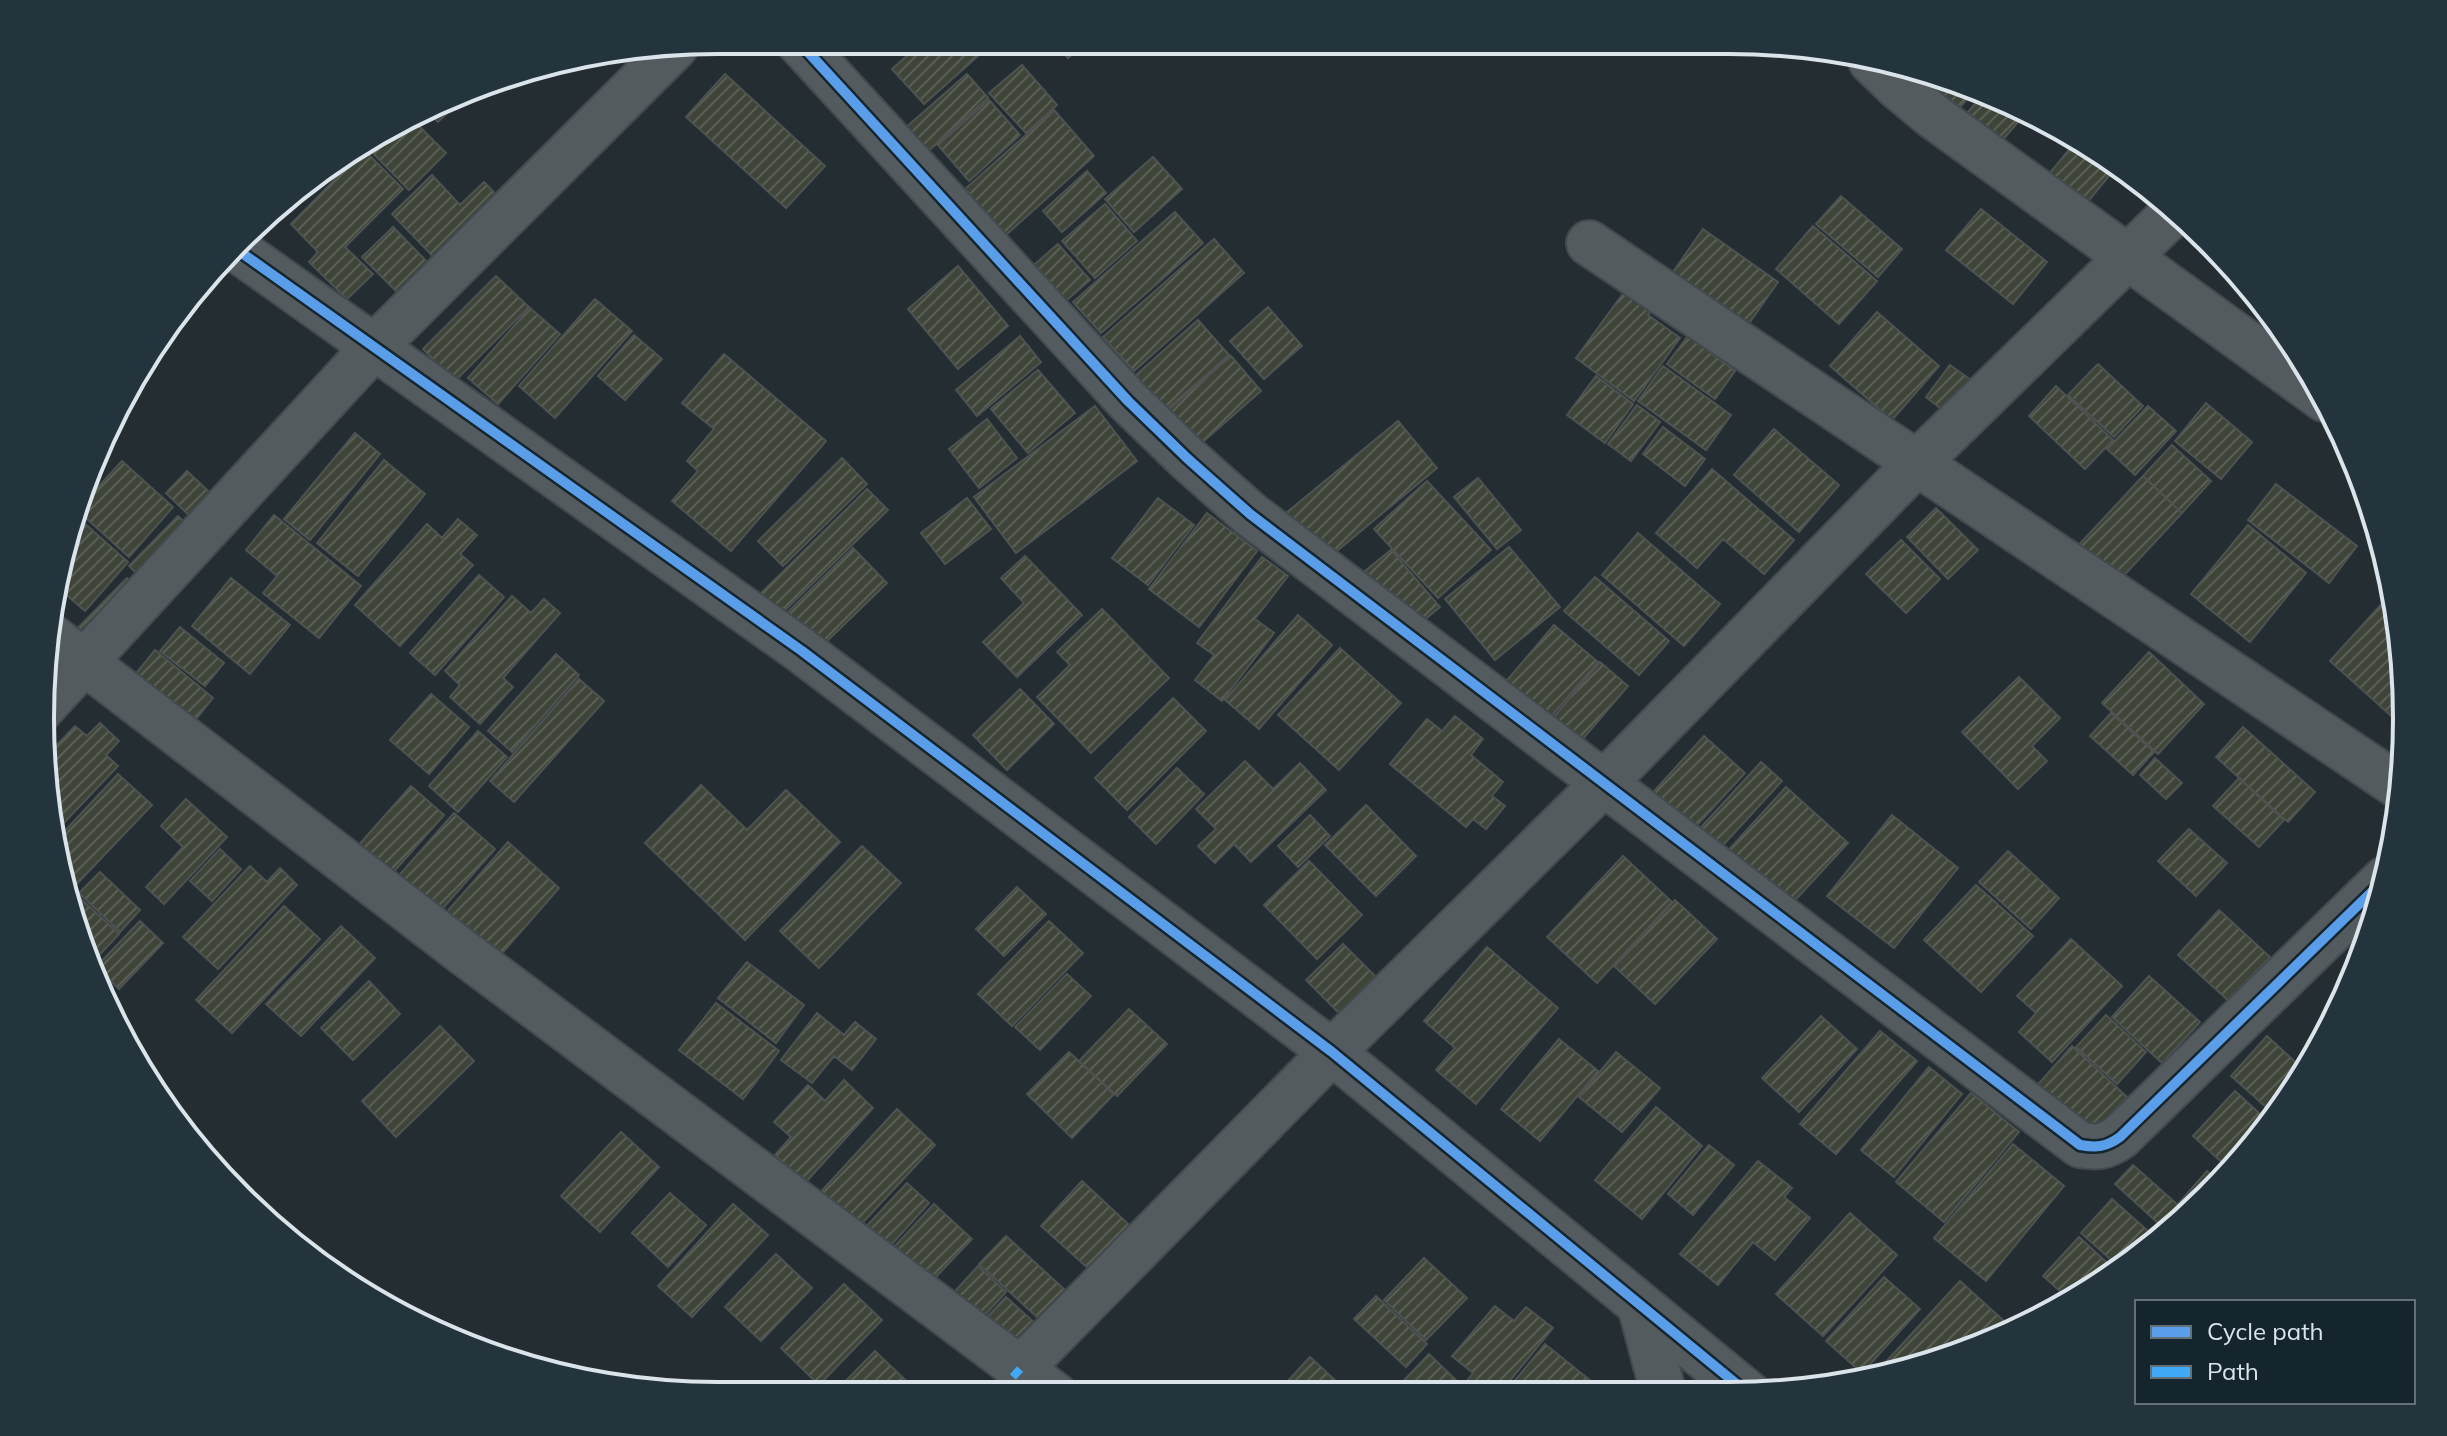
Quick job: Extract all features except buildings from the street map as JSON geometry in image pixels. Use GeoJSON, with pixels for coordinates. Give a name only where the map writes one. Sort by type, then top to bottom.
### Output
{"type":"FeatureCollection","features":[{"type":"Feature","properties":{"kind":"street"},"geometry":{"type":"LineString","coordinates":[[810,54],[1128,401],[1250,514],[2080,1145],[2107,1146],[2120,1137],[2369,895]]}},
{"type":"Feature","properties":{"kind":"street"},"geometry":{"type":"LineString","coordinates":[[55,679],[68,650],[663,56]]}},
{"type":"Feature","properties":{"kind":"street"},"geometry":{"type":"LineString","coordinates":[[1883,73],[1933,116],[2302,383]]}},
{"type":"Feature","properties":{"kind":"street"},"geometry":{"type":"LineString","coordinates":[[1020,1369],[1332,1052],[1604,783],[1917,463],[2167,219]]}},
{"type":"Feature","properties":{"kind":"street"},"geometry":{"type":"LineString","coordinates":[[1589,243],[2390,780]]}},
{"type":"Feature","properties":{"kind":"street"},"geometry":{"type":"LineString","coordinates":[[243,254],[802,651],[1332,1052],[1734,1382]]}},
{"type":"Feature","properties":{"kind":"street"},"geometry":{"type":"LineString","coordinates":[[68,650],[460,950],[1038,1382]]}},
{"type":"Feature","properties":{"kind":"street"},"geometry":{"type":"LineString","coordinates":[[1640,1305],[1661,1382]]}},
{"type":"Feature","properties":{"kind":"marked path"},"geometry":{"type":"LineString","coordinates":[[1008,1382],[1020,1369]]}},
{"type":"Feature","properties":{"kind":"cycle path"},"geometry":{"type":"LineString","coordinates":[[810,54],[1128,401],[1250,514],[2080,1145],[2101,1146],[2120,1137],[2369,895]]}},
{"type":"Feature","properties":{"kind":"cycle path"},"geometry":{"type":"LineString","coordinates":[[243,254],[802,651],[1332,1052],[1734,1382]]}}]}
